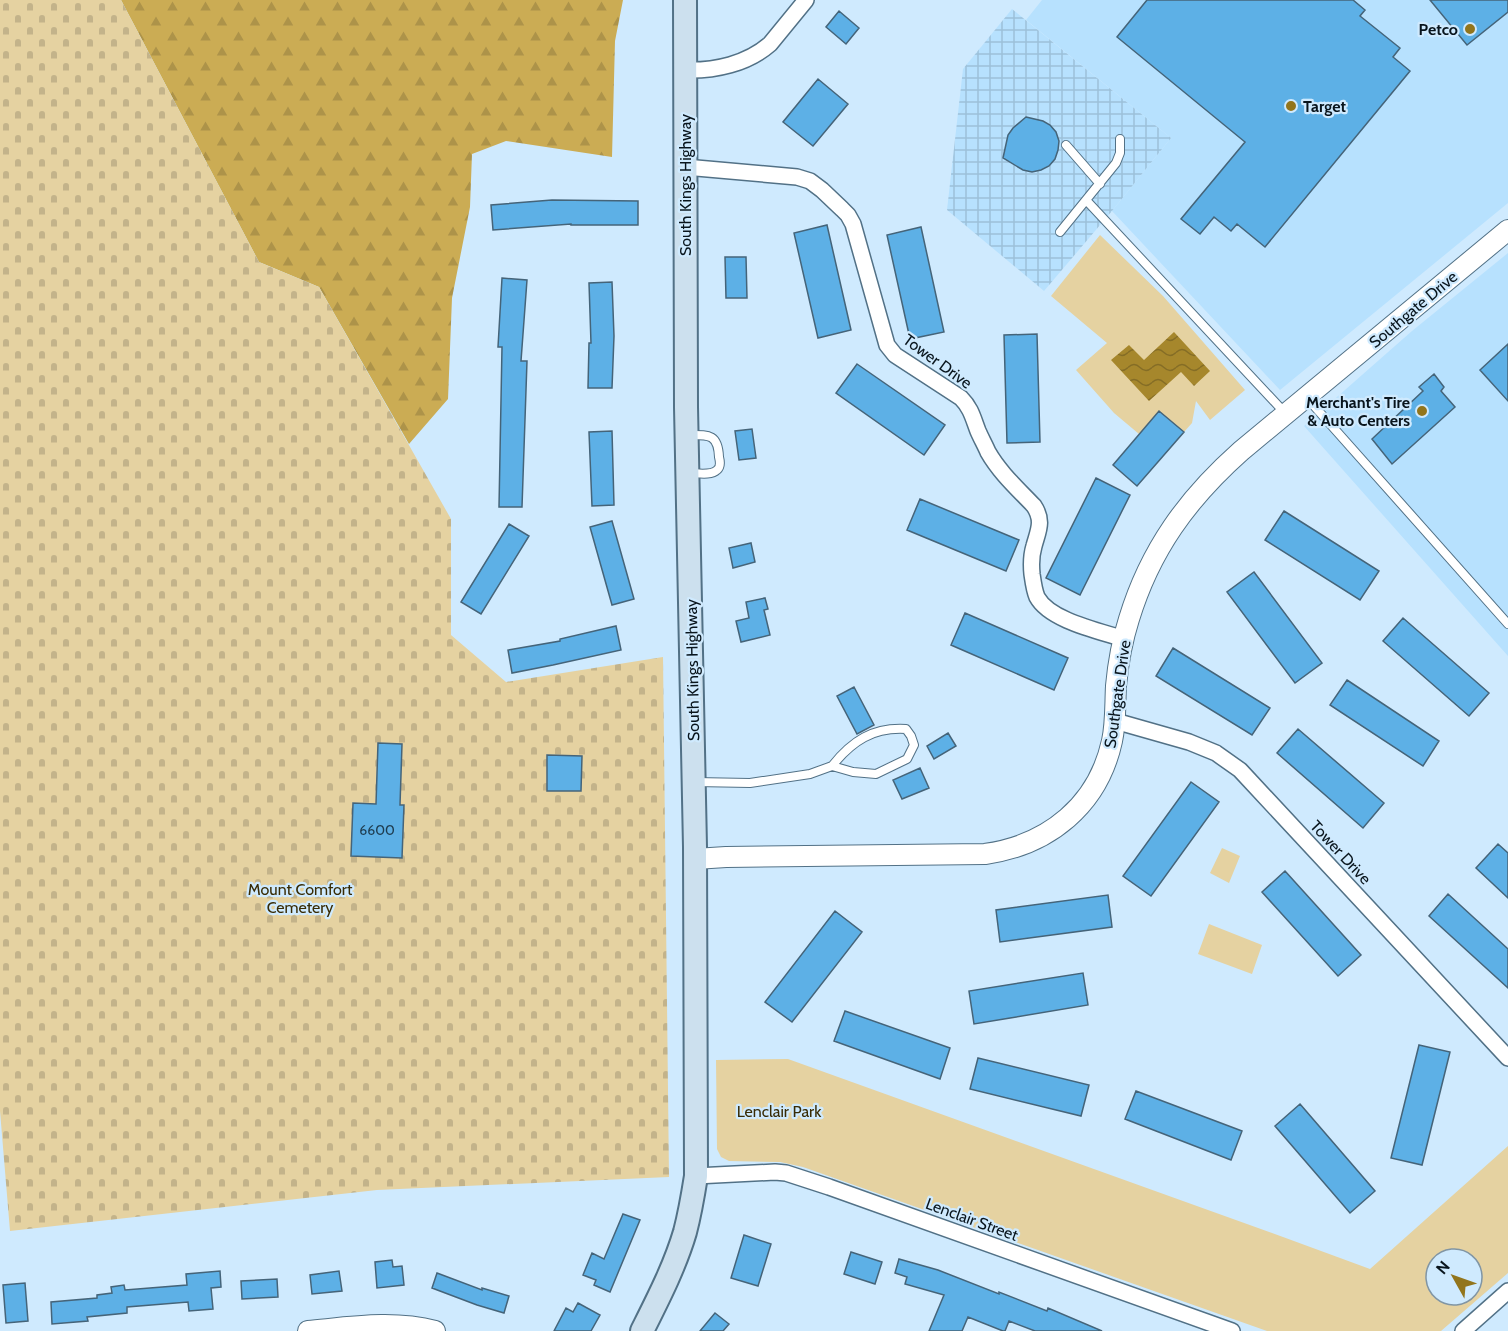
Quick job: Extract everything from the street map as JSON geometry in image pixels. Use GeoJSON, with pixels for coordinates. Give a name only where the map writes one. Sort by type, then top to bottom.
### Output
{"type":"FeatureCollection","features":[{"type":"Feature","properties":{"kind":"main road","name":"South Kings Highway"},"geometry":{"type":"LineString","coordinates":[[642,1331],[663,1291],[679,1251],[696,1176],[695,859],[687,435],[685,0]]}},
{"type":"Feature","properties":{"kind":"street"},"geometry":{"type":"LineString","coordinates":[[685,70],[704,71],[736,63],[764,50],[806,0]]}},
{"type":"Feature","properties":{"kind":"street","name":"Tower Drive"},"geometry":{"type":"LineString","coordinates":[[685,167],[804,178],[848,215],[857,237],[890,350],[966,403],[990,455],[1038,512],[1040,523],[1031,562],[1038,598],[1046,608],[1069,621],[1124,639]]}},
{"type":"Feature","properties":{"kind":"street","name":"Southgate Drive"},"geometry":{"type":"LineString","coordinates":[[695,859],[985,854],[1009,850],[1028,843],[1045,835],[1063,822],[1090,794],[1100,777],[1112,741],[1117,684],[1128,621],[1152,561],[1183,511],[1220,470],[1508,230]]}},
{"type":"Feature","properties":{"kind":"street","name":"Tower Drive"},"geometry":{"type":"LineString","coordinates":[[1115,721],[1189,742],[1216,753],[1240,770],[1508,1058]]}},
{"type":"Feature","properties":{"kind":"street","name":"Lenclair Street"},"geometry":{"type":"LineString","coordinates":[[696,1176],[786,1173],[1232,1331]]}},
{"type":"Feature","properties":{"kind":"street"},"geometry":{"type":"LineString","coordinates":[[1463,1331],[1508,1291]]}},
{"type":"Feature","properties":{"kind":"street"},"geometry":{"type":"LineString","coordinates":[[308,1331],[378,1324],[418,1326],[435,1331]]}},
{"type":"Feature","properties":{"kind":"lane"},"geometry":{"type":"LineString","coordinates":[[1060,232],[1119,158],[1120,139]]}},
{"type":"Feature","properties":{"kind":"lane"},"geometry":{"type":"LineString","coordinates":[[1066,145],[1100,184]]}},
{"type":"Feature","properties":{"kind":"lane"},"geometry":{"type":"LineString","coordinates":[[1086,200],[1286,414]]}},
{"type":"Feature","properties":{"kind":"lane"},"geometry":{"type":"LineString","coordinates":[[1306,397],[1508,624]]}},
{"type":"Feature","properties":{"kind":"lane"},"geometry":{"type":"LineString","coordinates":[[687,435],[713,437],[719,448],[720,465],[711,473],[688,473]]}},
{"type":"Feature","properties":{"kind":"lane"},"geometry":{"type":"LineString","coordinates":[[694,782],[750,783],[810,774],[832,766],[858,741],[890,728],[906,729],[914,745],[907,759],[876,774],[853,772],[832,766]]}},
{"type":"Feature","properties":{"kind":"shaded area"},"geometry":{"type":"Polygon","coordinates":[[[1042,0],[1508,0],[1508,203],[1280,390],[1112,211],[1171,138],[1026,20],[1042,0]]]}},
{"type":"Feature","properties":{"kind":"shaded area"},"geometry":{"type":"Polygon","coordinates":[[[1012,9],[1171,138],[1044,291],[947,210],[963,69],[1012,9]]]}},
{"type":"Feature","properties":{"kind":"shaded area"},"geometry":{"type":"Polygon","coordinates":[[[1508,253],[1508,656],[1304,426],[1412,331],[1508,253]]]}},
{"type":"Feature","properties":{"kind":"green space","name":"Mount Comfort Cemetery"},"geometry":{"type":"Polygon","coordinates":[[[0,0],[121,0],[259,262],[319,287],[451,519],[451,635],[506,682],[663,657],[669,1177],[377,1190],[10,1231],[0,1111],[0,0]]]}},
{"type":"Feature","properties":{"kind":"green space"},"geometry":{"type":"Polygon","coordinates":[[[121,0],[623,0],[615,41],[612,157],[506,141],[472,154],[470,207],[452,298],[448,399],[409,444],[319,287],[259,262],[121,0]]]}},
{"type":"Feature","properties":{"kind":"green space"},"geometry":{"type":"Polygon","coordinates":[[[1100,235],[1163,296],[1245,390],[1210,420],[1196,401],[1192,423],[1184,432],[1159,411],[1139,434],[1114,413],[1076,370],[1107,343],[1051,296],[1100,235]]]}},
{"type":"Feature","properties":{"kind":"green space"},"geometry":{"type":"Polygon","coordinates":[[[1222,848],[1240,856],[1229,883],[1210,873],[1222,848]]]}},
{"type":"Feature","properties":{"kind":"green space"},"geometry":{"type":"Polygon","coordinates":[[[1209,924],[1262,945],[1252,974],[1198,954],[1209,924]]]}},
{"type":"Feature","properties":{"kind":"green space","name":"Lenclair Park"},"geometry":{"type":"Polygon","coordinates":[[[788,1059],[1370,1269],[1508,1146],[1508,1273],[1484,1294],[1484,1247],[1424,1247],[1424,1307],[1469,1307],[1441,1331],[1267,1331],[803,1167],[780,1162],[729,1161],[721,1157],[717,1149],[716,1060],[788,1059]]]}},
{"type":"Feature","properties":{"kind":"water"},"geometry":{"type":"Polygon","coordinates":[[[1174,332],[1210,371],[1194,386],[1181,372],[1149,401],[1111,360],[1129,345],[1144,360],[1174,332]]]}},
{"type":"Feature","properties":{"kind":"building","name":"Target"},"geometry":{"type":"Polygon","coordinates":[[[1147,0],[1353,0],[1365,10],[1360,16],[1400,48],[1393,57],[1410,71],[1265,247],[1237,224],[1231,231],[1214,217],[1200,234],[1181,219],[1245,142],[1117,37],[1147,0]]]}},
{"type":"Feature","properties":{"kind":"building","name":"Petco"},"geometry":{"type":"Polygon","coordinates":[[[1430,0],[1508,0],[1508,12],[1467,45],[1430,0]]]}},
{"type":"Feature","properties":{"kind":"building"},"geometry":{"type":"Polygon","coordinates":[[[839,11],[859,28],[846,44],[826,27],[839,11]]]}},
{"type":"Feature","properties":{"kind":"building"},"geometry":{"type":"Polygon","coordinates":[[[818,79],[848,104],[813,146],[783,122],[818,79]]]}},
{"type":"Feature","properties":{"kind":"building"},"geometry":{"type":"Polygon","coordinates":[[[1026,117],[1050,125],[1059,141],[1055,159],[1049,166],[1032,172],[1023,170],[1003,158],[1008,135],[1026,117]]]}},
{"type":"Feature","properties":{"kind":"building"},"geometry":{"type":"Polygon","coordinates":[[[552,200],[638,201],[638,225],[571,224],[493,230],[491,205],[552,200]]]}},
{"type":"Feature","properties":{"kind":"building"},"geometry":{"type":"Polygon","coordinates":[[[827,225],[851,330],[818,338],[794,233],[827,225]]]}},
{"type":"Feature","properties":{"kind":"building"},"geometry":{"type":"Polygon","coordinates":[[[921,227],[944,332],[910,339],[887,235],[921,227]]]}},
{"type":"Feature","properties":{"kind":"building"},"geometry":{"type":"Polygon","coordinates":[[[725,257],[746,257],[747,298],[726,298],[725,257]]]}},
{"type":"Feature","properties":{"kind":"building"},"geometry":{"type":"Polygon","coordinates":[[[502,278],[527,280],[521,361],[527,361],[522,507],[499,507],[502,347],[498,347],[502,278]]]}},
{"type":"Feature","properties":{"kind":"building"},"geometry":{"type":"Polygon","coordinates":[[[612,282],[614,336],[612,388],[588,388],[589,343],[591,343],[589,283],[612,282]]]}},
{"type":"Feature","properties":{"kind":"building"},"geometry":{"type":"Polygon","coordinates":[[[1037,334],[1040,442],[1007,443],[1004,335],[1037,334]]]}},
{"type":"Feature","properties":{"kind":"building"},"geometry":{"type":"Polygon","coordinates":[[[1508,344],[1508,401],[1480,370],[1508,344]]]}},
{"type":"Feature","properties":{"kind":"building"},"geometry":{"type":"Polygon","coordinates":[[[857,364],[945,425],[924,455],[836,393],[857,364]]]}},
{"type":"Feature","properties":{"kind":"building"},"geometry":{"type":"Polygon","coordinates":[[[1434,374],[1444,387],[1441,391],[1455,407],[1392,464],[1372,439],[1423,391],[1419,387],[1434,374]]]}},
{"type":"Feature","properties":{"kind":"building"},"geometry":{"type":"Polygon","coordinates":[[[1159,411],[1184,432],[1137,486],[1113,465],[1159,411]]]}},
{"type":"Feature","properties":{"kind":"building"},"geometry":{"type":"Polygon","coordinates":[[[752,429],[756,458],[739,460],[735,431],[752,429]]]}},
{"type":"Feature","properties":{"kind":"building"},"geometry":{"type":"Polygon","coordinates":[[[612,431],[614,505],[592,506],[589,432],[612,431]]]}},
{"type":"Feature","properties":{"kind":"building"},"geometry":{"type":"Polygon","coordinates":[[[1096,478],[1130,495],[1080,595],[1046,578],[1096,478]]]}},
{"type":"Feature","properties":{"kind":"building"},"geometry":{"type":"Polygon","coordinates":[[[920,499],[1019,540],[1006,571],[907,530],[920,499]]]}},
{"type":"Feature","properties":{"kind":"building"},"geometry":{"type":"Polygon","coordinates":[[[1284,511],[1379,571],[1360,600],[1265,540],[1284,511]]]}},
{"type":"Feature","properties":{"kind":"building"},"geometry":{"type":"Polygon","coordinates":[[[612,521],[634,599],[612,605],[590,527],[612,521]]]}},
{"type":"Feature","properties":{"kind":"building"},"geometry":{"type":"Polygon","coordinates":[[[509,524],[529,536],[481,614],[461,602],[509,524]]]}},
{"type":"Feature","properties":{"kind":"building"},"geometry":{"type":"Polygon","coordinates":[[[751,543],[755,562],[733,568],[729,548],[751,543]]]}},
{"type":"Feature","properties":{"kind":"building"},"geometry":{"type":"Polygon","coordinates":[[[1254,572],[1322,663],[1295,683],[1227,592],[1254,572]]]}},
{"type":"Feature","properties":{"kind":"building"},"geometry":{"type":"Polygon","coordinates":[[[765,598],[768,609],[764,610],[770,635],[741,642],[736,621],[749,618],[746,602],[765,598]]]}},
{"type":"Feature","properties":{"kind":"building"},"geometry":{"type":"Polygon","coordinates":[[[965,613],[1068,658],[1054,690],[951,645],[965,613]]]}},
{"type":"Feature","properties":{"kind":"building"},"geometry":{"type":"Polygon","coordinates":[[[1403,618],[1489,693],[1469,716],[1383,641],[1403,618]]]}},
{"type":"Feature","properties":{"kind":"building"},"geometry":{"type":"Polygon","coordinates":[[[616,626],[621,650],[512,673],[508,650],[560,641],[560,639],[616,626]]]}},
{"type":"Feature","properties":{"kind":"building"},"geometry":{"type":"Polygon","coordinates":[[[1173,648],[1270,708],[1252,735],[1156,676],[1173,648]]]}},
{"type":"Feature","properties":{"kind":"building"},"geometry":{"type":"Polygon","coordinates":[[[1347,680],[1439,741],[1423,766],[1330,705],[1347,680]]]}},
{"type":"Feature","properties":{"kind":"building"},"geometry":{"type":"Polygon","coordinates":[[[854,687],[874,725],[857,734],[837,696],[854,687]]]}},
{"type":"Feature","properties":{"kind":"building"},"geometry":{"type":"Polygon","coordinates":[[[1298,729],[1384,803],[1363,828],[1277,753],[1298,729]]]}},
{"type":"Feature","properties":{"kind":"building"},"geometry":{"type":"Polygon","coordinates":[[[948,733],[956,746],[934,759],[927,746],[948,733]]]}},
{"type":"Feature","properties":{"kind":"building"},"geometry":{"type":"Polygon","coordinates":[[[378,743],[402,744],[400,805],[404,805],[402,858],[351,856],[353,803],[376,804],[378,743]]]}},
{"type":"Feature","properties":{"kind":"building"},"geometry":{"type":"Polygon","coordinates":[[[547,755],[582,756],[581,791],[547,791],[547,755]]]}},
{"type":"Feature","properties":{"kind":"building"},"geometry":{"type":"Polygon","coordinates":[[[920,768],[929,788],[902,799],[893,780],[920,768]]]}},
{"type":"Feature","properties":{"kind":"building"},"geometry":{"type":"Polygon","coordinates":[[[1191,782],[1219,802],[1151,896],[1123,876],[1191,782]]]}},
{"type":"Feature","properties":{"kind":"building"},"geometry":{"type":"Polygon","coordinates":[[[1498,844],[1508,853],[1508,898],[1476,868],[1498,844]]]}},
{"type":"Feature","properties":{"kind":"building"},"geometry":{"type":"Polygon","coordinates":[[[1285,871],[1361,955],[1338,976],[1262,892],[1285,871]]]}},
{"type":"Feature","properties":{"kind":"building"},"geometry":{"type":"Polygon","coordinates":[[[1448,894],[1508,949],[1508,988],[1429,916],[1448,894]]]}},
{"type":"Feature","properties":{"kind":"building"},"geometry":{"type":"Polygon","coordinates":[[[1108,895],[1112,927],[1000,942],[996,910],[1108,895]]]}},
{"type":"Feature","properties":{"kind":"building"},"geometry":{"type":"Polygon","coordinates":[[[835,911],[862,932],[792,1022],[765,1002],[835,911]]]}},
{"type":"Feature","properties":{"kind":"building"},"geometry":{"type":"Polygon","coordinates":[[[1083,973],[1088,1005],[974,1024],[969,991],[1083,973]]]}},
{"type":"Feature","properties":{"kind":"building"},"geometry":{"type":"Polygon","coordinates":[[[845,1011],[950,1048],[940,1079],[834,1041],[845,1011]]]}},
{"type":"Feature","properties":{"kind":"building"},"geometry":{"type":"Polygon","coordinates":[[[1419,1045],[1450,1052],[1422,1165],[1391,1158],[1419,1045]]]}},
{"type":"Feature","properties":{"kind":"building"},"geometry":{"type":"Polygon","coordinates":[[[978,1058],[1089,1085],[1081,1116],[970,1089],[978,1058]]]}},
{"type":"Feature","properties":{"kind":"building"},"geometry":{"type":"Polygon","coordinates":[[[1136,1091],[1242,1131],[1231,1160],[1125,1119],[1136,1091]]]}},
{"type":"Feature","properties":{"kind":"building"},"geometry":{"type":"Polygon","coordinates":[[[1300,1104],[1375,1191],[1350,1213],[1275,1126],[1300,1104]]]}},
{"type":"Feature","properties":{"kind":"building"},"geometry":{"type":"Polygon","coordinates":[[[623,1214],[640,1220],[610,1292],[594,1285],[596,1280],[583,1275],[592,1253],[604,1259],[623,1214]]]}},
{"type":"Feature","properties":{"kind":"building"},"geometry":{"type":"Polygon","coordinates":[[[744,1235],[771,1244],[758,1286],[731,1278],[744,1235]]]}},
{"type":"Feature","properties":{"kind":"building"},"geometry":{"type":"Polygon","coordinates":[[[851,1252],[882,1262],[875,1284],[844,1274],[851,1252]]]}},
{"type":"Feature","properties":{"kind":"building"},"geometry":{"type":"Polygon","coordinates":[[[899,1259],[938,1270],[1047,1311],[1048,1308],[1102,1331],[1035,1331],[1009,1321],[1003,1331],[968,1317],[962,1331],[929,1331],[944,1295],[905,1284],[907,1277],[895,1273],[899,1259]]]}},
{"type":"Feature","properties":{"kind":"building"},"geometry":{"type":"Polygon","coordinates":[[[392,1260],[393,1267],[402,1266],[404,1285],[377,1288],[375,1262],[392,1260]]]}},
{"type":"Feature","properties":{"kind":"building"},"geometry":{"type":"Polygon","coordinates":[[[220,1271],[221,1287],[211,1288],[213,1309],[189,1311],[188,1302],[127,1307],[127,1313],[87,1317],[88,1321],[52,1324],[51,1302],[97,1298],[97,1295],[112,1293],[111,1287],[124,1285],[125,1290],[187,1285],[186,1274],[220,1271]]]}},
{"type":"Feature","properties":{"kind":"building"},"geometry":{"type":"Polygon","coordinates":[[[339,1271],[342,1291],[312,1294],[310,1275],[339,1271]]]}},
{"type":"Feature","properties":{"kind":"building"},"geometry":{"type":"Polygon","coordinates":[[[437,1273],[482,1290],[482,1288],[509,1296],[504,1313],[432,1288],[437,1273]]]}},
{"type":"Feature","properties":{"kind":"building"},"geometry":{"type":"Polygon","coordinates":[[[277,1279],[278,1297],[242,1299],[241,1281],[277,1279]]]}},
{"type":"Feature","properties":{"kind":"building"},"geometry":{"type":"Polygon","coordinates":[[[25,1283],[28,1321],[6,1323],[3,1285],[25,1283]]]}},
{"type":"Feature","properties":{"kind":"building"},"geometry":{"type":"Polygon","coordinates":[[[578,1303],[600,1315],[591,1331],[554,1331],[566,1308],[573,1312],[578,1303]]]}},
{"type":"Feature","properties":{"kind":"building"},"geometry":{"type":"Polygon","coordinates":[[[715,1313],[729,1324],[723,1331],[700,1331],[715,1313]]]}},
{"type":"Feature","properties":{"kind":"place","name":"Petco"},"geometry":{"type":"Point","coordinates":[1470,29]}},
{"type":"Feature","properties":{"kind":"place","name":"Target"},"geometry":{"type":"Point","coordinates":[1291,106]}},
{"type":"Feature","properties":{"kind":"place","name":"Merchant's Tire & Auto Centers"},"geometry":{"type":"Point","coordinates":[1422,411]}}]}
